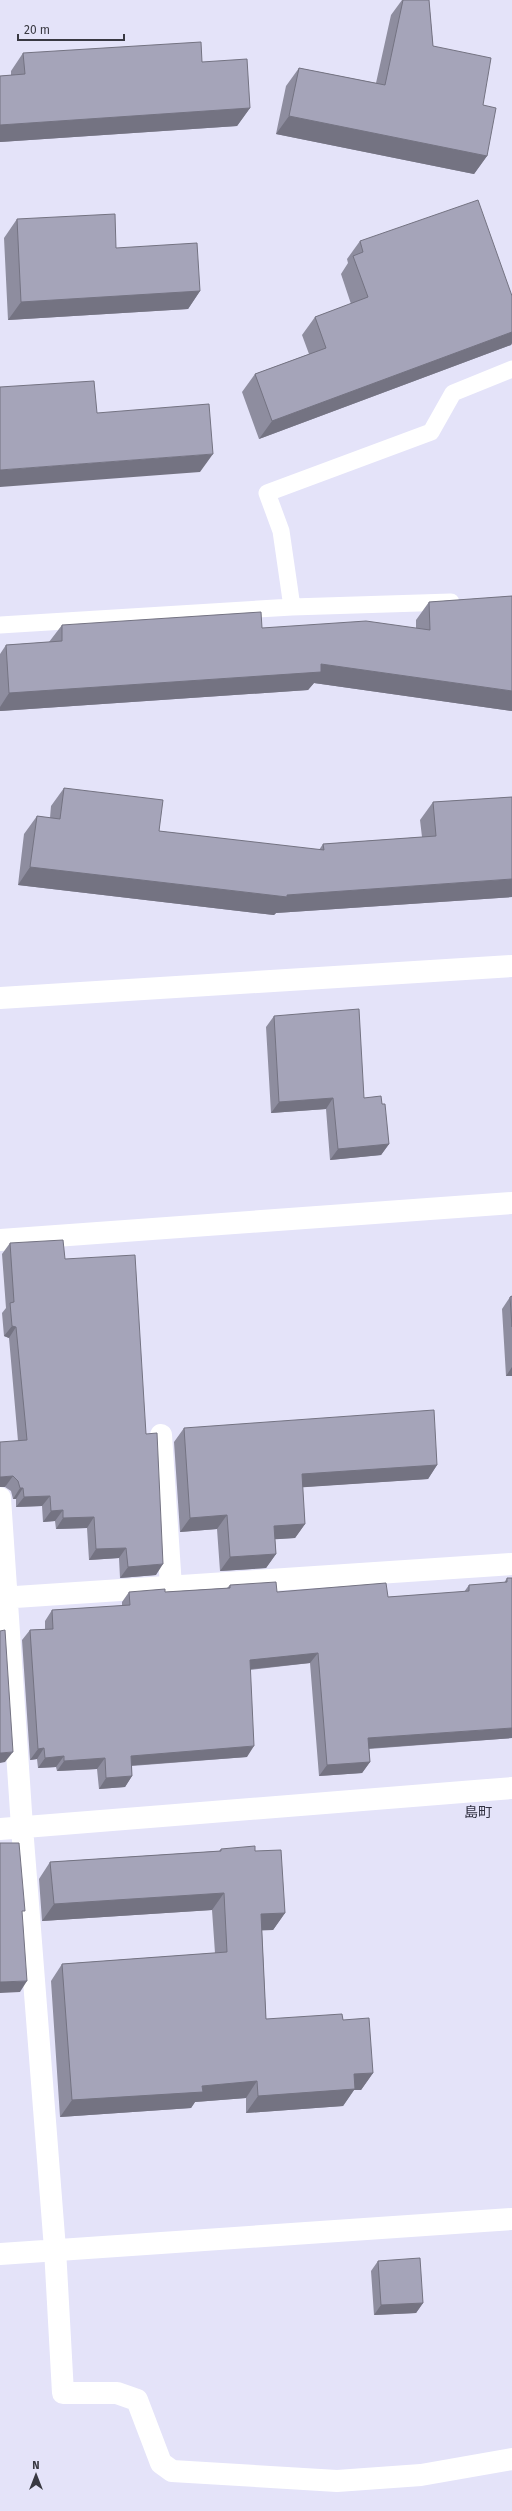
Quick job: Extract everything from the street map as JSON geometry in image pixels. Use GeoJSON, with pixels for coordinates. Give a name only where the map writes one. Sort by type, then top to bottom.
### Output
{"type":"FeatureCollection","features":[{"type":"Feature","properties":{"kind":"street"},"geometry":{"type":"LineString","coordinates":[[0,998],[512,966]]}},
{"type":"Feature","properties":{"kind":"street"},"geometry":{"type":"LineString","coordinates":[[0,1240],[512,1203]]}},
{"type":"Feature","properties":{"kind":"street"},"geometry":{"type":"LineString","coordinates":[[160,1435],[171,1587]]}},
{"type":"Feature","properties":{"kind":"street"},"geometry":{"type":"LineString","coordinates":[[0,1498],[4,1598],[55,2249],[62,2393],[117,2393],[137,2400],[161,2463],[172,2471],[337,2481],[421,2475],[512,2460]]}},
{"type":"Feature","properties":{"kind":"street"},"geometry":{"type":"LineString","coordinates":[[4,1598],[512,1564]]}},
{"type":"Feature","properties":{"kind":"street"},"geometry":{"type":"LineString","coordinates":[[0,1829],[512,1788]]}},
{"type":"Feature","properties":{"kind":"street"},"geometry":{"type":"LineString","coordinates":[[0,2254],[55,2249],[512,2219]]}},
{"type":"Feature","properties":{"kind":"lane"},"geometry":{"type":"LineString","coordinates":[[292,607],[281,531],[267,493],[431,432],[452,394],[512,369]]}},
{"type":"Feature","properties":{"kind":"lane"},"geometry":{"type":"LineString","coordinates":[[0,625],[292,607],[465,602]]}},
{"type":"Feature","properties":{"kind":"building"},"geometry":{"type":"Polygon","coordinates":[[[403,0],[429,0],[433,46],[491,58],[483,105],[496,108],[487,156],[289,116],[299,68],[385,85],[403,0]]]}},
{"type":"Feature","properties":{"kind":"building"},"geometry":{"type":"Polygon","coordinates":[[[201,42],[202,62],[247,59],[250,108],[0,125],[0,76],[25,74],[23,53],[201,42]]]}},
{"type":"Feature","properties":{"kind":"building"},"geometry":{"type":"Polygon","coordinates":[[[478,200],[512,296],[512,332],[272,421],[255,374],[326,348],[315,317],[368,297],[353,256],[363,252],[360,241],[478,200]]]}},
{"type":"Feature","properties":{"kind":"building"},"geometry":{"type":"Polygon","coordinates":[[[115,214],[116,248],[197,243],[200,291],[21,302],[17,219],[115,214]]]}},
{"type":"Feature","properties":{"kind":"building"},"geometry":{"type":"Polygon","coordinates":[[[94,381],[97,413],[209,404],[213,454],[0,470],[0,387],[94,381]]]}},
{"type":"Feature","properties":{"kind":"building"},"geometry":{"type":"Polygon","coordinates":[[[512,596],[512,691],[321,664],[321,672],[9,693],[6,645],[62,641],[62,625],[261,612],[262,628],[366,621],[430,630],[429,602],[512,596]]]}},
{"type":"Feature","properties":{"kind":"building"},"geometry":{"type":"Polygon","coordinates":[[[64,788],[163,800],[159,831],[324,850],[323,844],[436,836],[433,802],[512,797],[512,879],[287,895],[287,897],[30,867],[37,816],[60,819],[64,788]]]}},
{"type":"Feature","properties":{"kind":"building"},"geometry":{"type":"Polygon","coordinates":[[[359,1009],[364,1098],[381,1096],[382,1104],[385,1104],[389,1144],[338,1149],[333,1098],[279,1102],[274,1016],[359,1009]]]}},
{"type":"Feature","properties":{"kind":"building"},"geometry":{"type":"Polygon","coordinates":[[[63,1240],[65,1259],[135,1255],[146,1434],[157,1433],[163,1564],[128,1567],[126,1548],[96,1549],[94,1517],[63,1518],[63,1510],[51,1511],[50,1496],[24,1497],[23,1488],[20,1488],[18,1481],[13,1476],[0,1477],[0,1442],[27,1440],[16,1327],[12,1326],[10,1303],[14,1302],[10,1243],[63,1240]]]}},
{"type":"Feature","properties":{"kind":"building"},"geometry":{"type":"Polygon","coordinates":[[[512,1296],[512,1327],[510,1297],[512,1296]]]}},
{"type":"Feature","properties":{"kind":"building"},"geometry":{"type":"Polygon","coordinates":[[[434,1410],[437,1465],[302,1474],[305,1524],[274,1526],[276,1554],[230,1557],[227,1515],[190,1518],[184,1428],[434,1410]]]}},
{"type":"Feature","properties":{"kind":"building"},"geometry":{"type":"Polygon","coordinates":[[[507,1578],[512,1578],[512,1728],[368,1738],[370,1762],[327,1765],[318,1653],[250,1660],[254,1746],[131,1756],[132,1776],[106,1778],[105,1758],[64,1761],[64,1756],[45,1758],[44,1748],[38,1749],[30,1630],[53,1629],[52,1610],[130,1605],[129,1592],[165,1589],[165,1592],[230,1588],[230,1585],[276,1582],[277,1592],[386,1583],[388,1597],[469,1591],[469,1585],[507,1582],[507,1578]]]}},
{"type":"Feature","properties":{"kind":"building"},"geometry":{"type":"Polygon","coordinates":[[[5,1630],[13,1752],[0,1753],[0,1631],[5,1630]]]}},
{"type":"Feature","properties":{"kind":"building"},"geometry":{"type":"Polygon","coordinates":[[[0,1843],[19,1843],[25,1911],[22,1911],[27,1981],[0,1982],[0,1843]]]}},
{"type":"Feature","properties":{"kind":"building"},"geometry":{"type":"Polygon","coordinates":[[[255,1846],[255,1851],[281,1850],[285,1913],[261,1914],[266,2019],[342,2014],[343,2020],[369,2018],[373,2073],[354,2074],[355,2089],[258,2096],[257,2081],[202,2086],[203,2092],[72,2100],[62,1964],[227,1952],[224,1893],[54,1904],[50,1862],[221,1851],[221,1849],[255,1846]]]}},
{"type":"Feature","properties":{"kind":"building"},"geometry":{"type":"Polygon","coordinates":[[[420,2258],[423,2303],[381,2305],[378,2261],[420,2258]]]}},
{"type":"Feature","properties":{"kind":"district","name":"島町"},"geometry":{"type":"Point","coordinates":[478,1812]}}]}
